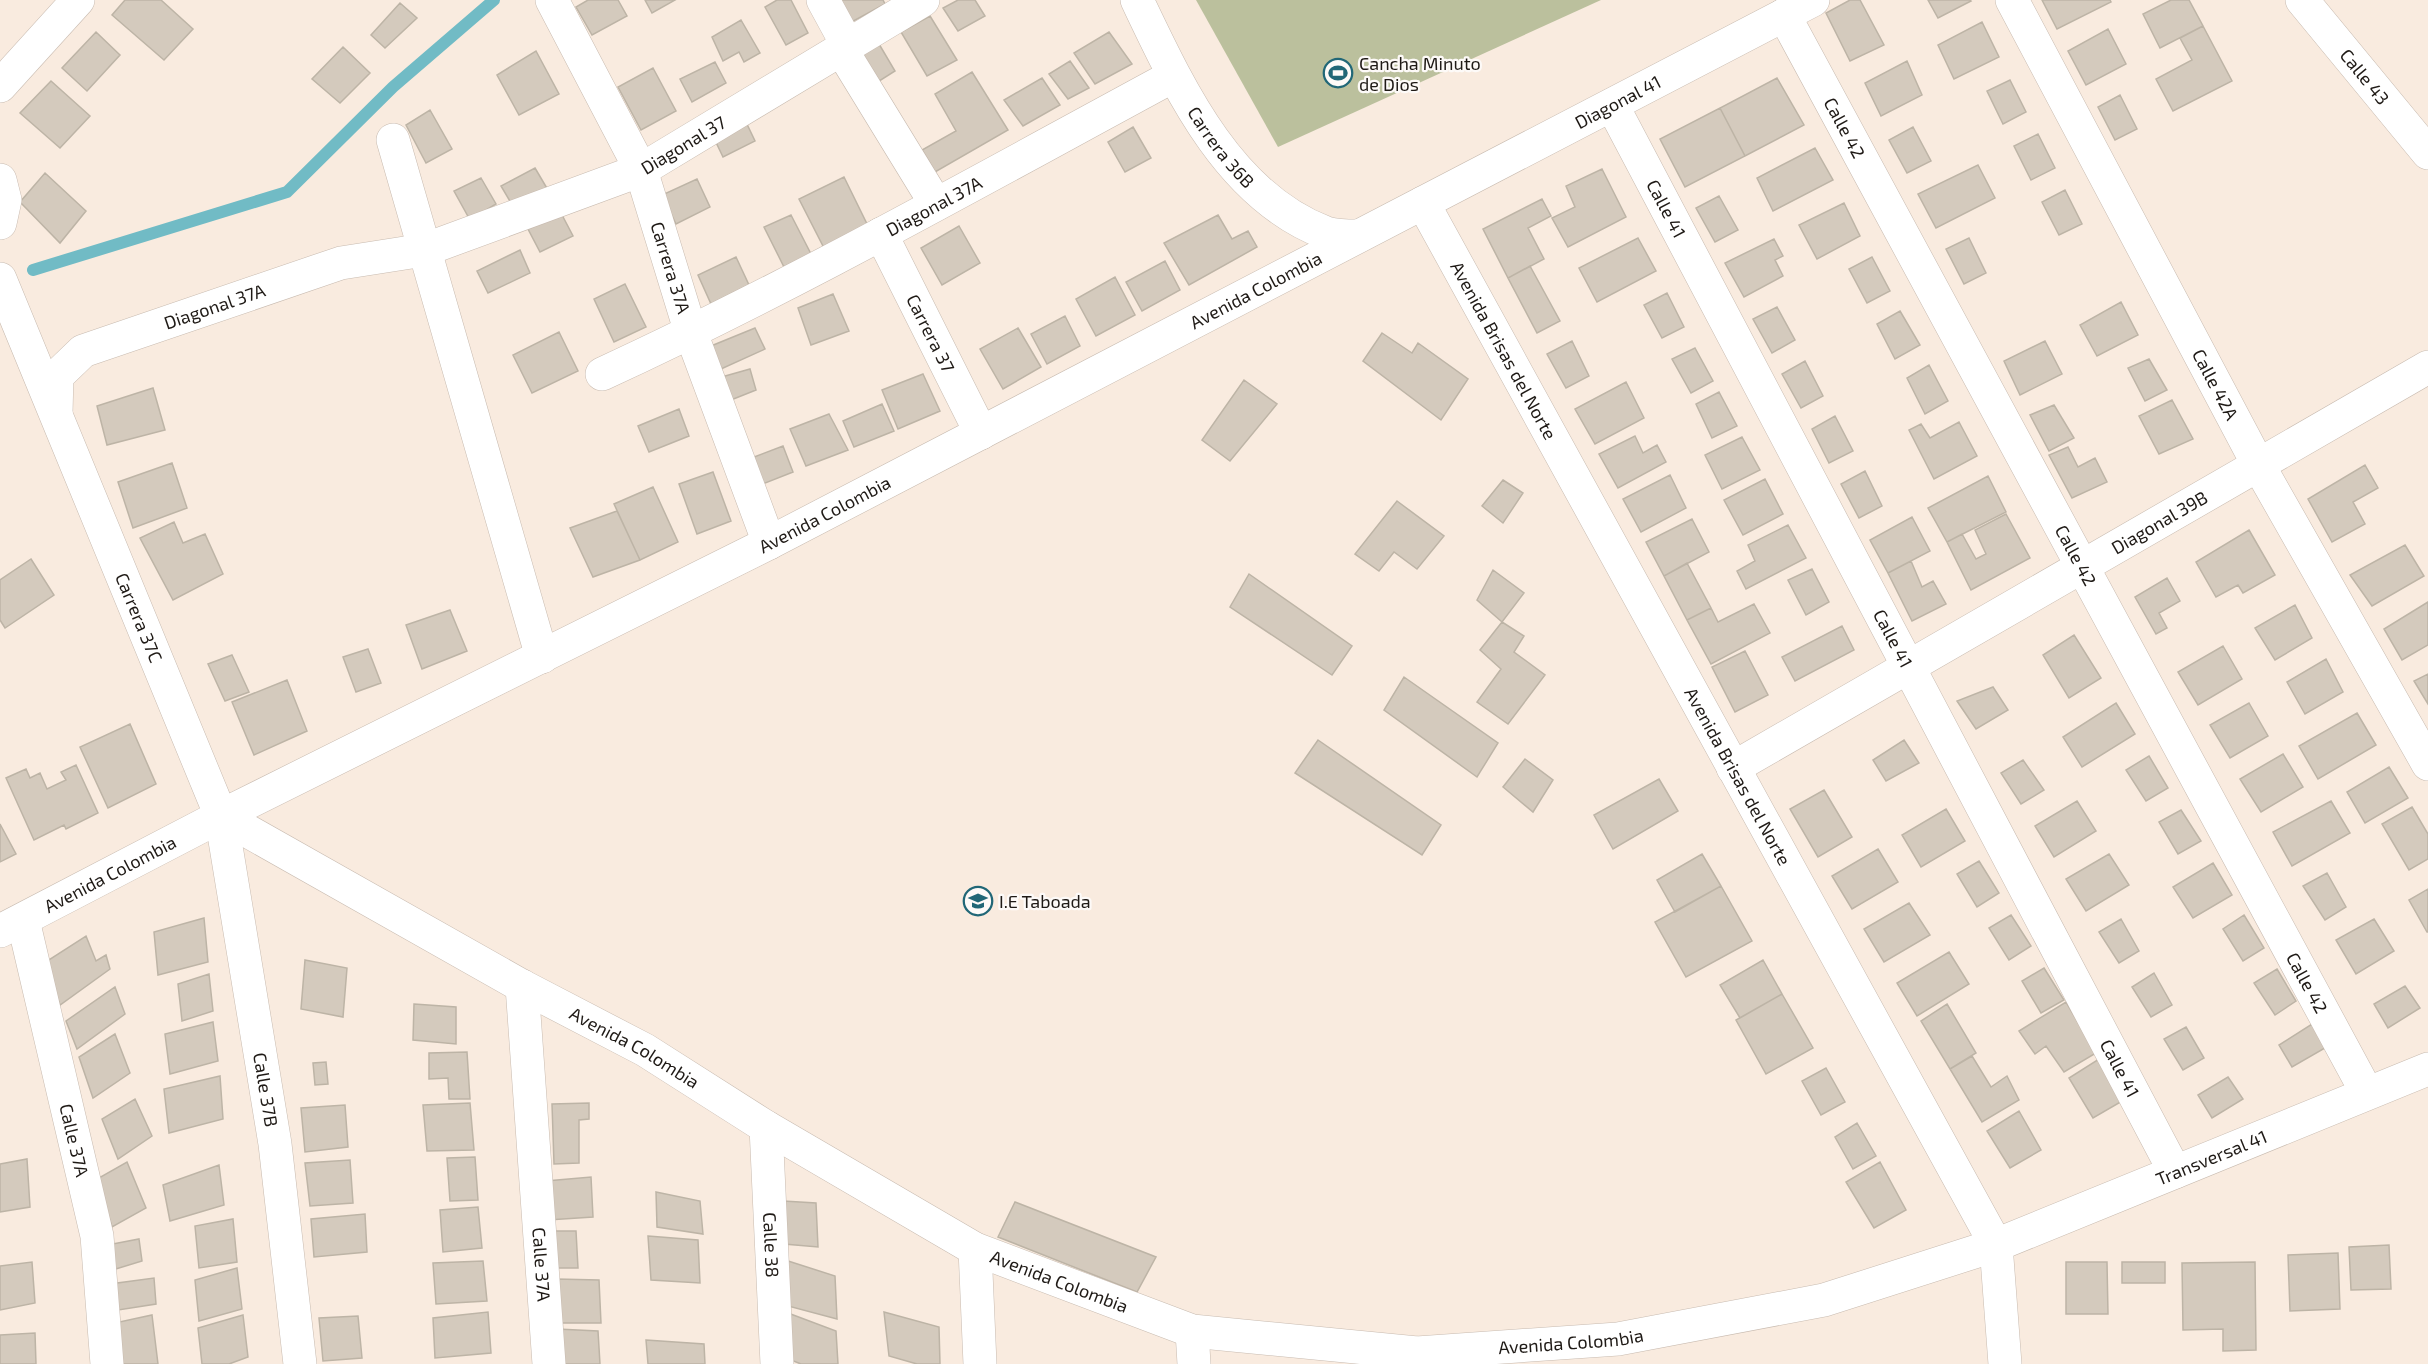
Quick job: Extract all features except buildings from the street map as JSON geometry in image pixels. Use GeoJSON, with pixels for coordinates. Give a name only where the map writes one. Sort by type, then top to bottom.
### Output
{"type":"FeatureCollection","features":[{"type":"Feature","properties":{"kind":"street"},"geometry":{"type":"LineString","coordinates":[[0,86],[78,0]]}},
{"type":"Feature","properties":{"kind":"street","name":"Carrera 37A"},"geometry":{"type":"LineString","coordinates":[[552,0],[641,170],[691,333],[770,543]]}},
{"type":"Feature","properties":{"kind":"street"},"geometry":{"type":"LineString","coordinates":[[823,0],[844,47],[936,204]]}},
{"type":"Feature","properties":{"kind":"street","name":"Diagonal 37"},"geometry":{"type":"LineString","coordinates":[[424,250],[641,170],[923,0]]}},
{"type":"Feature","properties":{"kind":"street","name":"Carrera 36B"},"geometry":{"type":"LineString","coordinates":[[1137,0],[1173,76],[1233,164],[1258,190],[1280,208],[1328,234],[1358,236]]}},
{"type":"Feature","properties":{"kind":"street","name":"Diagonal 41"},"geometry":{"type":"LineString","coordinates":[[1424,203],[1813,0]]}},
{"type":"Feature","properties":{"kind":"street","name":"Calle 42A"},"geometry":{"type":"LineString","coordinates":[[2012,0],[2259,466],[2428,764]]}},
{"type":"Feature","properties":{"kind":"street","name":"Calle 43"},"geometry":{"type":"LineString","coordinates":[[2302,0],[2426,144]]}},
{"type":"Feature","properties":{"kind":"street","name":"Calle 42"},"geometry":{"type":"LineString","coordinates":[[1784,15],[2367,1094]]}},
{"type":"Feature","properties":{"kind":"street","name":"Diagonal 37A"},"geometry":{"type":"LineString","coordinates":[[602,374],[691,333],[881,234],[1173,76]]}},
{"type":"Feature","properties":{"kind":"street","name":"Calle 41"},"geometry":{"type":"LineString","coordinates":[[1612,105],[2175,1172]]}},
{"type":"Feature","properties":{"kind":"street"},"geometry":{"type":"LineString","coordinates":[[393,140],[542,657]]}},
{"type":"Feature","properties":{"kind":"street"},"geometry":{"type":"LineString","coordinates":[[0,180],[5,200],[0,223]]}},
{"type":"Feature","properties":{"kind":"street","name":"Avenida Colombia"},"geometry":{"type":"LineString","coordinates":[[11,925],[221,816],[770,543],[1424,203]]}},
{"type":"Feature","properties":{"kind":"street","name":"Avenida Brisas del Norte"},"geometry":{"type":"LineString","coordinates":[[1424,203],[1996,1245],[2005,1364]]}},
{"type":"Feature","properties":{"kind":"street","name":"Carrera 37"},"geometry":{"type":"LineString","coordinates":[[881,234],[981,433]]}},
{"type":"Feature","properties":{"kind":"street","name":"Diagonal 37A"},"geometry":{"type":"LineString","coordinates":[[56,419],[57,376],[83,351],[340,263],[424,250]]}},
{"type":"Feature","properties":{"kind":"street","name":"Carrera 37C"},"geometry":{"type":"LineString","coordinates":[[0,279],[221,816]]}},
{"type":"Feature","properties":{"kind":"street","name":"Diagonal 39B"},"geometry":{"type":"LineString","coordinates":[[1734,768],[2428,367]]}},
{"type":"Feature","properties":{"kind":"street","name":"Avenida Colombia"},"geometry":{"type":"LineString","coordinates":[[221,816],[522,986],[645,1050],[766,1127],[975,1249],[1192,1331],[1418,1358],[1618,1339],[1824,1300],[1996,1245]]}},
{"type":"Feature","properties":{"kind":"street","name":"Calle 37B"},"geometry":{"type":"LineString","coordinates":[[221,816],[275,1144],[300,1364]]}},
{"type":"Feature","properties":{"kind":"street","name":"Calle 37A"},"geometry":{"type":"LineString","coordinates":[[11,925],[98,1236],[107,1364]]}},
{"type":"Feature","properties":{"kind":"street","name":"Calle 37A"},"geometry":{"type":"LineString","coordinates":[[522,986],[549,1364]]}},
{"type":"Feature","properties":{"kind":"street","name":"Transversal 41"},"geometry":{"type":"LineString","coordinates":[[1996,1245],[2428,1069]]}},
{"type":"Feature","properties":{"kind":"street","name":"Calle 38"},"geometry":{"type":"LineString","coordinates":[[766,1127],[777,1364]]}},
{"type":"Feature","properties":{"kind":"street"},"geometry":{"type":"LineString","coordinates":[[975,1249],[980,1364]]}},
{"type":"Feature","properties":{"kind":"street"},"geometry":{"type":"LineString","coordinates":[[1192,1331],[1194,1364]]}},
{"type":"Feature","properties":{"kind":"green space","name":"Cancha Minuto de Dios"},"geometry":{"type":"Polygon","coordinates":[[[1196,0],[1601,0],[1278,147],[1196,0]]]}},
{"type":"Feature","properties":{"kind":"waterway"},"geometry":{"type":"LineString","coordinates":[[33,270],[287,192],[393,87],[494,0]]}},
{"type":"Feature","properties":{"kind":"place","name":"Cancha Minuto de Dios"},"geometry":{"type":"Point","coordinates":[1338,73]}},
{"type":"Feature","properties":{"kind":"place","name":"I.E Taboada"},"geometry":{"type":"Point","coordinates":[978,901]}}]}
